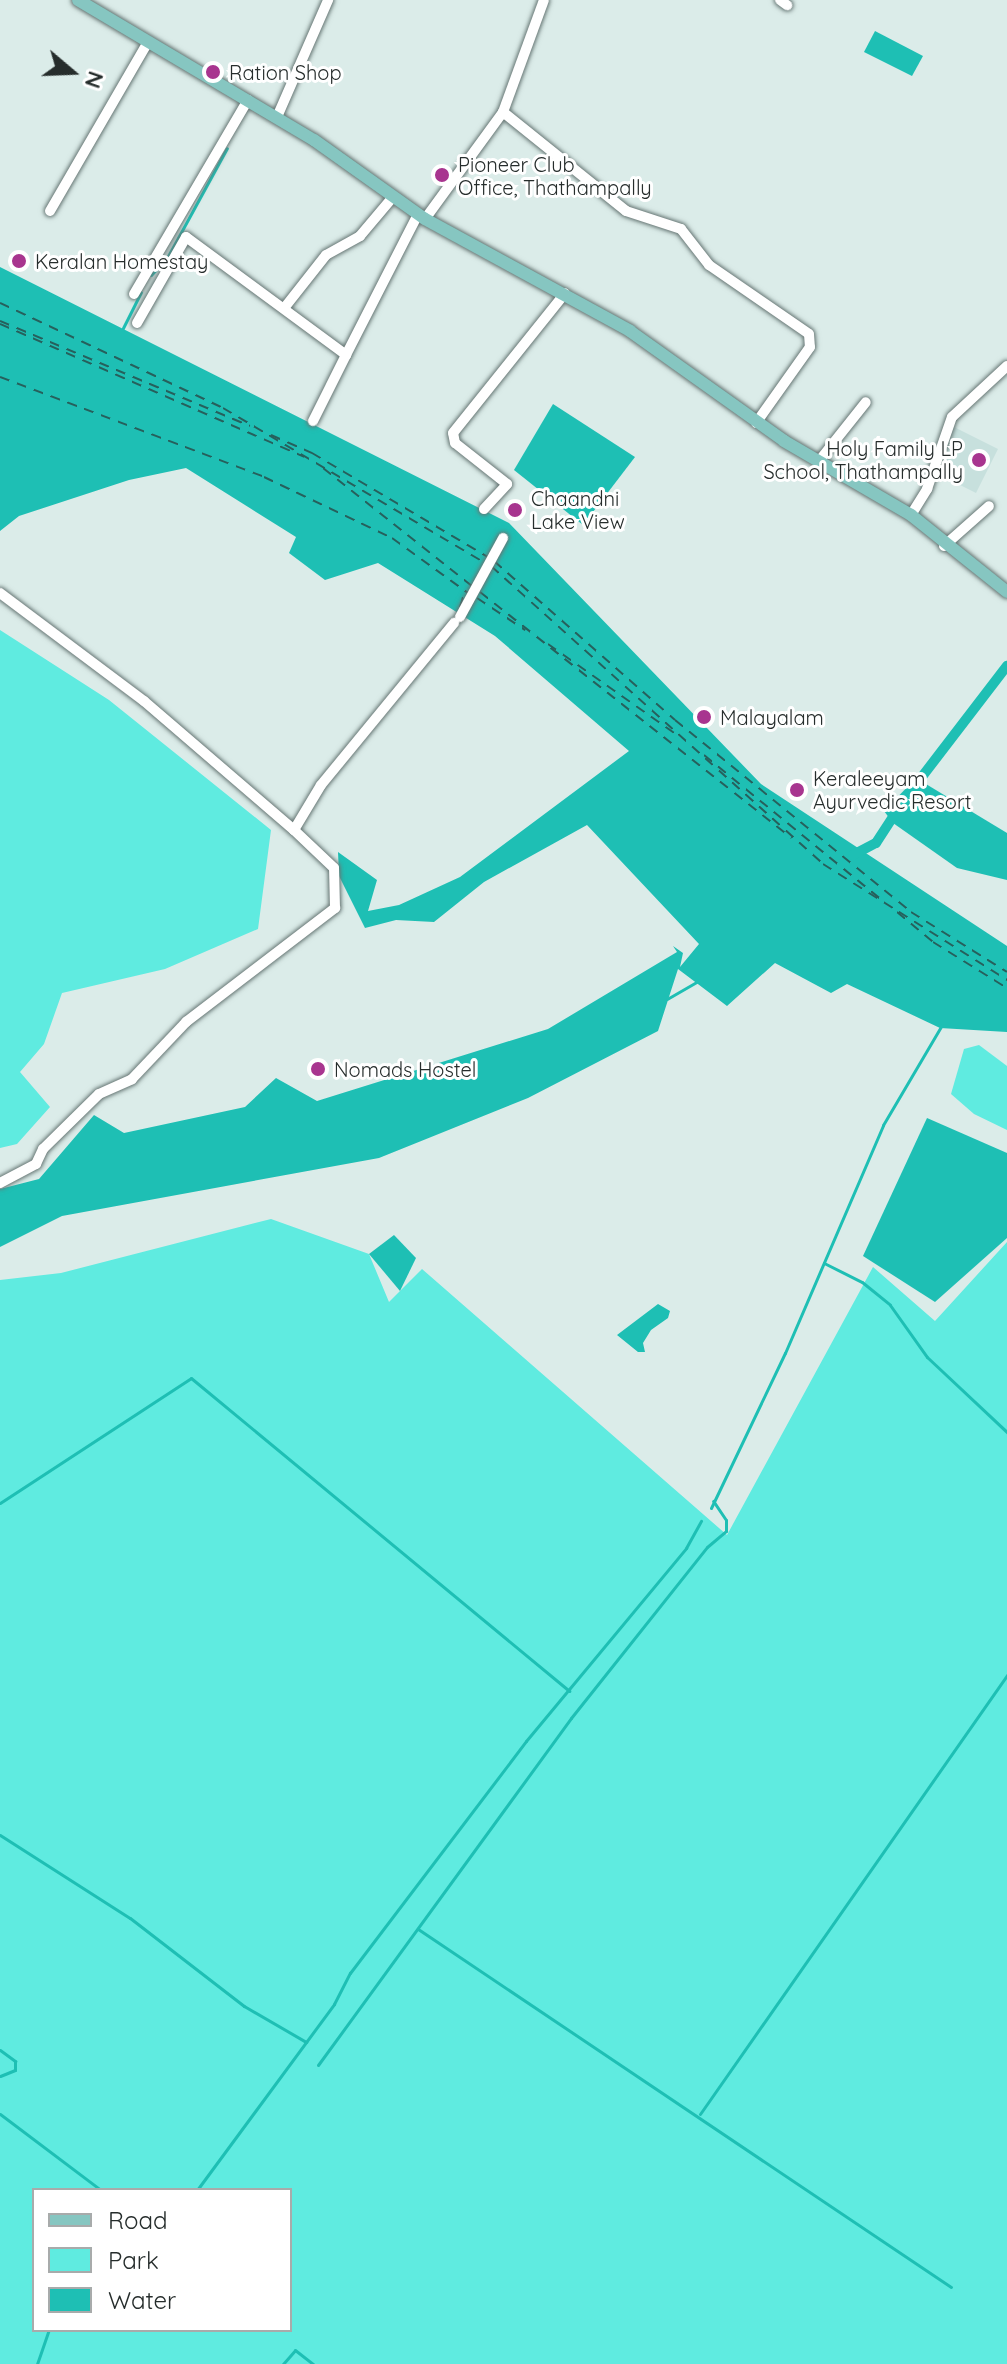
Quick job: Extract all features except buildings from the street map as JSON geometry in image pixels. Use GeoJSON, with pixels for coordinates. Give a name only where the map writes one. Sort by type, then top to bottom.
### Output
{"type":"FeatureCollection","features":[{"type":"Feature","properties":{"kind":"main road"},"geometry":{"type":"LineString","coordinates":[[78,0],[147,44],[277,117],[421,216],[565,293],[651,345],[756,423],[911,515],[944,546],[1007,592]]}},
{"type":"Feature","properties":{"kind":"street"},"geometry":{"type":"LineString","coordinates":[[277,117],[328,0]]}},
{"type":"Feature","properties":{"kind":"street"},"geometry":{"type":"LineString","coordinates":[[313,421],[421,216],[503,112],[541,1]]}},
{"type":"Feature","properties":{"kind":"street"},"geometry":{"type":"LineString","coordinates":[[50,211],[147,44]]}},
{"type":"Feature","properties":{"kind":"street"},"geometry":{"type":"LineString","coordinates":[[134,294],[248,100]]}},
{"type":"Feature","properties":{"kind":"street"},"geometry":{"type":"LineString","coordinates":[[503,112],[581,180],[626,211],[681,229],[709,265],[809,334],[810,347],[756,423]]}},
{"type":"Feature","properties":{"kind":"street"},"geometry":{"type":"LineString","coordinates":[[285,307],[326,255],[360,236],[393,197]]}},
{"type":"Feature","properties":{"kind":"street"},"geometry":{"type":"LineString","coordinates":[[137,323],[186,237],[285,307],[346,355]]}},
{"type":"Feature","properties":{"kind":"street"},"geometry":{"type":"LineString","coordinates":[[484,509],[507,484],[455,443],[453,433],[565,293]]}},
{"type":"Feature","properties":{"kind":"street"},"geometry":{"type":"LineString","coordinates":[[911,515],[927,489],[952,417],[983,383],[1007,366]]}},
{"type":"Feature","properties":{"kind":"street"},"geometry":{"type":"LineString","coordinates":[[819,461],[866,402]]}},
{"type":"Feature","properties":{"kind":"street"},"geometry":{"type":"LineString","coordinates":[[944,546],[989,506]]}},
{"type":"Feature","properties":{"kind":"street"},"geometry":{"type":"LineString","coordinates":[[294,830],[321,785],[457,620],[503,538]]}},
{"type":"Feature","properties":{"kind":"street"},"geometry":{"type":"LineString","coordinates":[[0,593],[144,701],[294,830],[334,868],[335,908],[186,1022],[132,1079],[99,1094],[43,1149],[30,1169],[0,1183]]}},
{"type":"Feature","properties":{"kind":"shaded area"},"geometry":{"type":"Polygon","coordinates":[[[952,426],[998,449],[976,493],[930,470],[952,426]]]}},
{"type":"Feature","properties":{"kind":"green space"},"geometry":{"type":"Polygon","coordinates":[[[0,630],[109,700],[271,830],[258,929],[165,969],[62,993],[44,1044],[20,1072],[50,1107],[17,1144],[0,1148],[0,630]]]}},
{"type":"Feature","properties":{"kind":"green space"},"geometry":{"type":"Polygon","coordinates":[[[979,1045],[1007,1066],[1007,1130],[974,1114],[951,1094],[964,1049],[979,1045]]]}},
{"type":"Feature","properties":{"kind":"green space"},"geometry":{"type":"Polygon","coordinates":[[[271,1219],[369,1254],[389,1302],[422,1269],[727,1535],[873,1267],[935,1321],[1007,1242],[1007,2364],[0,2364],[0,1280],[61,1273],[271,1219]]]}},
{"type":"Feature","properties":{"kind":"water"},"geometry":{"type":"Polygon","coordinates":[[[875,31],[923,56],[912,76],[864,52],[875,31]]]}},
{"type":"Feature","properties":{"kind":"water"},"geometry":{"type":"Polygon","coordinates":[[[0,267],[509,523],[761,784],[1007,946],[1007,1032],[940,1028],[847,984],[831,993],[775,963],[727,1006],[678,969],[658,1031],[528,1098],[379,1158],[62,1216],[0,1247],[0,1189],[39,1179],[94,1115],[124,1133],[245,1107],[276,1078],[317,1101],[548,1029],[677,952],[673,946],[683,953],[680,967],[699,944],[587,825],[484,882],[434,922],[396,920],[365,928],[339,876],[338,852],[377,880],[368,911],[399,905],[460,877],[629,751],[495,636],[378,563],[325,580],[289,553],[296,537],[186,468],[129,480],[19,516],[0,531],[0,267]]]}},
{"type":"Feature","properties":{"kind":"water"},"geometry":{"type":"Polygon","coordinates":[[[553,404],[635,457],[583,525],[514,470],[553,404]]]}},
{"type":"Feature","properties":{"kind":"water"},"geometry":{"type":"Polygon","coordinates":[[[916,778],[1007,833],[1007,880],[957,868],[893,823],[884,811],[916,778]]]}},
{"type":"Feature","properties":{"kind":"water"},"geometry":{"type":"Polygon","coordinates":[[[927,1118],[1007,1153],[1007,1238],[935,1302],[863,1256],[927,1118]]]}},
{"type":"Feature","properties":{"kind":"water"},"geometry":{"type":"Polygon","coordinates":[[[394,1235],[416,1258],[400,1291],[369,1254],[394,1235]]]}},
{"type":"Feature","properties":{"kind":"water"},"geometry":{"type":"Polygon","coordinates":[[[658,1304],[670,1311],[668,1318],[651,1330],[643,1343],[645,1352],[638,1352],[617,1335],[658,1304]]]}},
{"type":"Feature","properties":{"kind":"waterway"},"geometry":{"type":"LineString","coordinates":[[151,275],[167,258],[227,148]]}},
{"type":"Feature","properties":{"kind":"waterway"},"geometry":{"type":"LineString","coordinates":[[123,328],[141,292]]}},
{"type":"Feature","properties":{"kind":"waterway"},"geometry":{"type":"LineString","coordinates":[[911,791],[1007,666]]}},
{"type":"Feature","properties":{"kind":"waterway"},"geometry":{"type":"LineString","coordinates":[[853,855],[876,843],[897,811]]}},
{"type":"Feature","properties":{"kind":"waterway"},"geometry":{"type":"LineString","coordinates":[[667,999],[698,981]]}},
{"type":"Feature","properties":{"kind":"waterway"},"geometry":{"type":"LineString","coordinates":[[711,1508],[785,1353],[883,1125],[942,1025]]}},
{"type":"Feature","properties":{"kind":"waterway"},"geometry":{"type":"LineString","coordinates":[[824,1263],[862,1282],[890,1305],[927,1357],[1007,1432]]}},
{"type":"Feature","properties":{"kind":"waterway"},"geometry":{"type":"LineString","coordinates":[[0,1503],[191,1378],[569,1691]]}},
{"type":"Feature","properties":{"kind":"waterway"},"geometry":{"type":"LineString","coordinates":[[318,2065],[571,1718],[707,1547],[726,1531],[726,1520],[713,1501]]}},
{"type":"Feature","properties":{"kind":"waterway"},"geometry":{"type":"LineString","coordinates":[[198,2188],[334,2004],[350,1973],[526,1741],[686,1548],[701,1521]]}},
{"type":"Feature","properties":{"kind":"waterway"},"geometry":{"type":"LineString","coordinates":[[700,2114],[1007,1675]]}},
{"type":"Feature","properties":{"kind":"waterway"},"geometry":{"type":"LineString","coordinates":[[0,1835],[130,1918],[244,2006],[306,2042]]}},
{"type":"Feature","properties":{"kind":"waterway"},"geometry":{"type":"LineString","coordinates":[[418,1929],[951,2287]]}},
{"type":"Feature","properties":{"kind":"waterway"},"geometry":{"type":"LineString","coordinates":[[0,2050],[15,2061],[15,2070],[0,2076]]}},
{"type":"Feature","properties":{"kind":"waterway"},"geometry":{"type":"LineString","coordinates":[[0,2114],[98,2188]]}},
{"type":"Feature","properties":{"kind":"waterway"},"geometry":{"type":"LineString","coordinates":[[37,2364],[48,2332]]}},
{"type":"Feature","properties":{"kind":"waterway"},"geometry":{"type":"LineString","coordinates":[[283,2364],[295,2350],[313,2364]]}},
{"type":"Feature","properties":{"kind":"ferry route"},"geometry":{"type":"LineString","coordinates":[[0,303],[223,408],[485,563]]}},
{"type":"Feature","properties":{"kind":"ferry route"},"geometry":{"type":"LineString","coordinates":[[0,321],[250,426]]}},
{"type":"Feature","properties":{"kind":"ferry route"},"geometry":{"type":"LineString","coordinates":[[0,324],[304,457]]}},
{"type":"Feature","properties":{"kind":"ferry route"},"geometry":{"type":"LineString","coordinates":[[0,377],[264,477],[392,538],[468,593]]}},
{"type":"Feature","properties":{"kind":"ferry route"},"geometry":{"type":"LineString","coordinates":[[271,435],[312,453],[488,557]]}},
{"type":"Feature","properties":{"kind":"ferry route"},"geometry":{"type":"LineString","coordinates":[[323,468],[472,586]]}},
{"type":"Feature","properties":{"kind":"ferry route"},"geometry":{"type":"LineString","coordinates":[[494,561],[675,720],[911,912],[1007,972]]}},
{"type":"Feature","properties":{"kind":"ferry route"},"geometry":{"type":"LineString","coordinates":[[491,566],[823,864],[1007,980]]}},
{"type":"Feature","properties":{"kind":"ferry route"},"geometry":{"type":"LineString","coordinates":[[460,607],[465,591]]}},
{"type":"Feature","properties":{"kind":"ferry route"},"geometry":{"type":"LineString","coordinates":[[480,592],[792,838]]}},
{"type":"Feature","properties":{"kind":"ferry route"},"geometry":{"type":"LineString","coordinates":[[477,598],[525,630]]}},
{"type":"Feature","properties":{"kind":"ferry route"},"geometry":{"type":"LineString","coordinates":[[548,644],[680,737]]}},
{"type":"Feature","properties":{"kind":"ferry route"},"geometry":{"type":"LineString","coordinates":[[704,755],[882,900]]}},
{"type":"Feature","properties":{"kind":"ferry route"},"geometry":{"type":"LineString","coordinates":[[897,912],[933,942],[1007,988]]}},
{"type":"Feature","properties":{"kind":"place","name":"Ration Shop"},"geometry":{"type":"Point","coordinates":[213,72]}},
{"type":"Feature","properties":{"kind":"place","name":"Pioneer Club Office, Thathampally"},"geometry":{"type":"Point","coordinates":[442,175]}},
{"type":"Feature","properties":{"kind":"place","name":"Keralan Homestay"},"geometry":{"type":"Point","coordinates":[19,261]}},
{"type":"Feature","properties":{"kind":"place","name":"Holy Family LP School, Thathampally"},"geometry":{"type":"Point","coordinates":[979,460]}},
{"type":"Feature","properties":{"kind":"place","name":"Chaandni Lake View"},"geometry":{"type":"Point","coordinates":[515,510]}},
{"type":"Feature","properties":{"kind":"place","name":"Malayalam"},"geometry":{"type":"Point","coordinates":[704,717]}},
{"type":"Feature","properties":{"kind":"place","name":"Keraleeyam Ayurvedic Resort"},"geometry":{"type":"Point","coordinates":[797,790]}},
{"type":"Feature","properties":{"kind":"place","name":"Nomads Hostel"},"geometry":{"type":"Point","coordinates":[318,1069]}}]}
